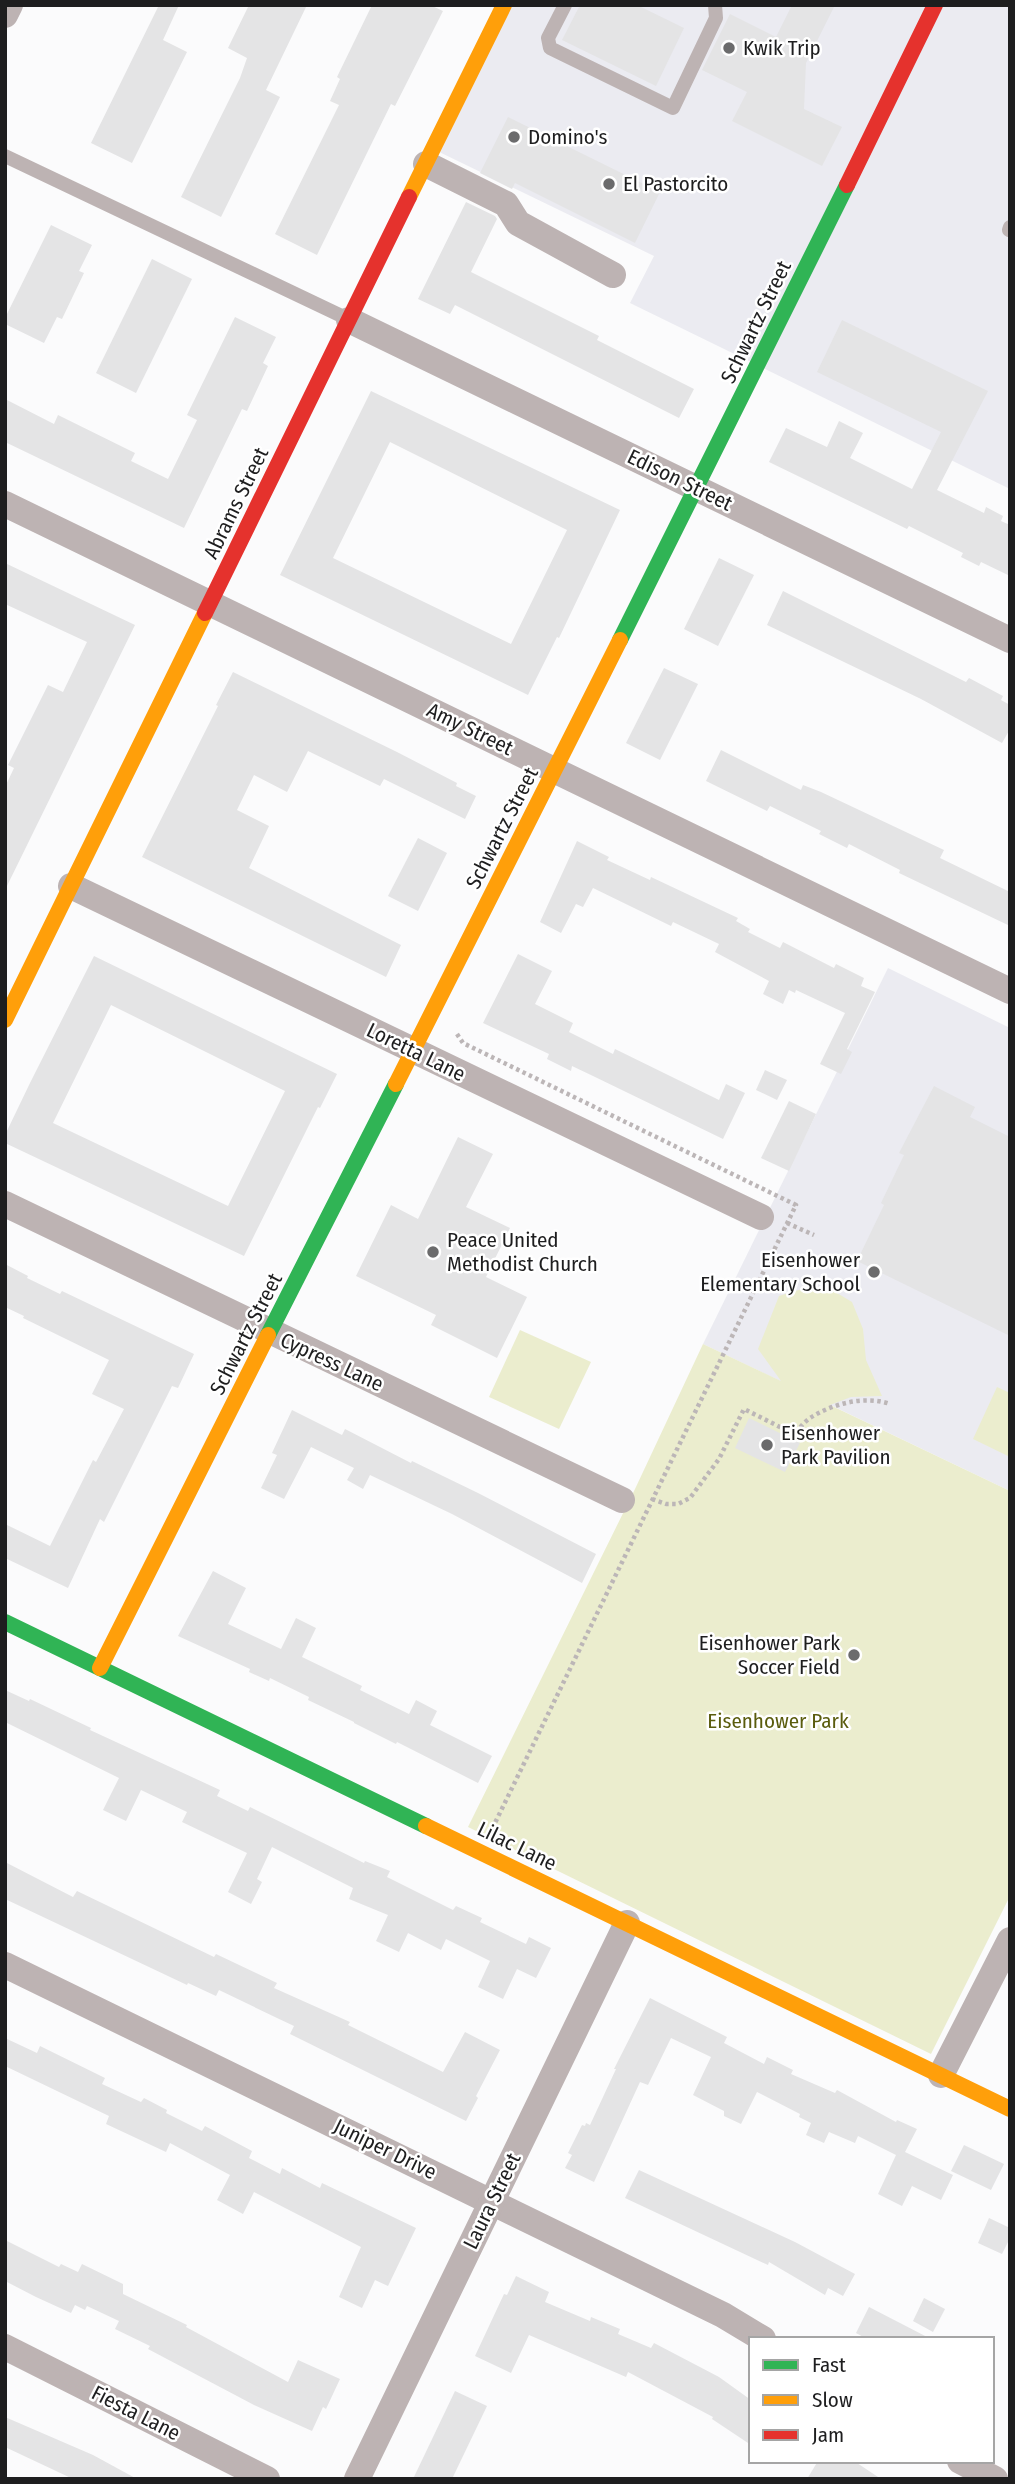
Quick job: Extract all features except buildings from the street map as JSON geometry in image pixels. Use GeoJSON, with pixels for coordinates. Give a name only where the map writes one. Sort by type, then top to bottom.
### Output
{"type":"FeatureCollection","features":[{"type":"Feature","properties":{"kind":"street"},"geometry":{"type":"LineString","coordinates":[[5,15],[10,5]]}},
{"type":"Feature","properties":{"kind":"street","name":"Abrams Street"},"geometry":{"type":"LineString","coordinates":[[5,1020],[504,5]]}},
{"type":"Feature","properties":{"kind":"street","name":"Schwartz Street"},"geometry":{"type":"LineString","coordinates":[[100,1668],[697,489],[935,5]]}},
{"type":"Feature","properties":{"kind":"street"},"geometry":{"type":"LineString","coordinates":[[426,164],[506,204],[518,223],[613,275]]}},
{"type":"Feature","properties":{"kind":"street","name":"Edison Street"},"geometry":{"type":"LineString","coordinates":[[349,320],[1010,640]]}},
{"type":"Feature","properties":{"kind":"street","name":"Amy Street"},"geometry":{"type":"LineString","coordinates":[[5,504],[1010,990]]}},
{"type":"Feature","properties":{"kind":"street","name":"Loretta Lane"},"geometry":{"type":"LineString","coordinates":[[71,886],[761,1217]]}},
{"type":"Feature","properties":{"kind":"street","name":"Cypress Lane"},"geometry":{"type":"LineString","coordinates":[[5,1204],[622,1500]]}},
{"type":"Feature","properties":{"kind":"street","name":"Lilac Lane"},"geometry":{"type":"LineString","coordinates":[[5,1622],[1010,2109]]}},
{"type":"Feature","properties":{"kind":"street","name":"Laura Street"},"geometry":{"type":"LineString","coordinates":[[357,2479],[627,1923]]}},
{"type":"Feature","properties":{"kind":"street"},"geometry":{"type":"LineString","coordinates":[[941,2075],[1010,1940]]}},
{"type":"Feature","properties":{"kind":"street","name":"Juniper Drive"},"geometry":{"type":"LineString","coordinates":[[5,1965],[492,2201],[723,2315],[760,2337]]}},
{"type":"Feature","properties":{"kind":"street","name":"Fiesta Lane"},"geometry":{"type":"LineString","coordinates":[[5,2347],[267,2479]]}},
{"type":"Feature","properties":{"kind":"street"},"geometry":{"type":"LineString","coordinates":[[964,2463],[995,2479]]}},
{"type":"Feature","properties":{"kind":"lane"},"geometry":{"type":"LineString","coordinates":[[565,5],[548,38],[550,48],[673,108],[716,18],[715,5]]}},
{"type":"Feature","properties":{"kind":"lane"},"geometry":{"type":"LineString","coordinates":[[5,156],[349,320]]}},
{"type":"Feature","properties":{"kind":"path"},"geometry":{"type":"LineString","coordinates":[[457,1034],[463,1043],[796,1205],[494,1825]]}},
{"type":"Feature","properties":{"kind":"path"},"geometry":{"type":"LineString","coordinates":[[787,1223],[814,1235]]}},
{"type":"Feature","properties":{"kind":"path"},"geometry":{"type":"LineString","coordinates":[[622,1500],[642,1495],[666,1504],[678,1504],[690,1498],[719,1459],[744,1409],[794,1434],[808,1419],[851,1402],[875,1399],[890,1404]]}},
{"type":"Feature","properties":{"kind":"shaded area"},"geometry":{"type":"Polygon","coordinates":[[[504,5],[1010,5],[1010,489],[630,303],[654,256],[433,149],[504,5]]]}},
{"type":"Feature","properties":{"kind":"shaded area","name":"Eisenhower Elementary School"},"geometry":{"type":"Polygon","coordinates":[[[888,968],[1010,1028],[1010,1491],[703,1344],[888,968]]]}},
{"type":"Feature","properties":{"kind":"green space","name":"Eisenhower Park"},"geometry":{"type":"Polygon","coordinates":[[[827,1287],[852,1302],[863,1329],[866,1360],[882,1396],[851,1397],[830,1405],[1010,1491],[1010,1896],[931,2054],[468,1827],[635,1489],[703,1344],[781,1381],[758,1349],[779,1296],[805,1288],[827,1287]]]}},
{"type":"Feature","properties":{"kind":"green space"},"geometry":{"type":"Polygon","coordinates":[[[520,1330],[591,1362],[559,1429],[489,1397],[520,1330]]]}},
{"type":"Feature","properties":{"kind":"green space"},"geometry":{"type":"Polygon","coordinates":[[[997,1387],[1010,1393],[1010,1457],[973,1439],[997,1387]]]}},
{"type":"Feature","properties":{"kind":"traffic: fast"},"geometry":{"type":"LineString","coordinates":[[620,640],[847,185]]}},
{"type":"Feature","properties":{"kind":"traffic: fast"},"geometry":{"type":"LineString","coordinates":[[268,1335],[396,1084]]}},
{"type":"Feature","properties":{"kind":"traffic: fast"},"geometry":{"type":"LineString","coordinates":[[5,1622],[426,1826]]}},
{"type":"Feature","properties":{"kind":"traffic: slow"},"geometry":{"type":"LineString","coordinates":[[409,197],[504,5]]}},
{"type":"Feature","properties":{"kind":"traffic: slow"},"geometry":{"type":"LineString","coordinates":[[5,1020],[205,613]]}},
{"type":"Feature","properties":{"kind":"traffic: slow"},"geometry":{"type":"LineString","coordinates":[[396,1084],[620,640]]}},
{"type":"Feature","properties":{"kind":"traffic: slow"},"geometry":{"type":"LineString","coordinates":[[100,1668],[268,1335]]}},
{"type":"Feature","properties":{"kind":"traffic: slow"},"geometry":{"type":"LineString","coordinates":[[426,1826],[1010,2109]]}},
{"type":"Feature","properties":{"kind":"traffic: jam"},"geometry":{"type":"LineString","coordinates":[[847,185],[935,5]]}},
{"type":"Feature","properties":{"kind":"traffic: jam"},"geometry":{"type":"LineString","coordinates":[[205,613],[409,197]]}},
{"type":"Feature","properties":{"kind":"place","name":"Kwik Trip"},"geometry":{"type":"Point","coordinates":[729,48]}},
{"type":"Feature","properties":{"kind":"place","name":"Domino's"},"geometry":{"type":"Point","coordinates":[514,137]}},
{"type":"Feature","properties":{"kind":"place","name":"El Pastorcito"},"geometry":{"type":"Point","coordinates":[609,184]}},
{"type":"Feature","properties":{"kind":"place","name":"Peace United Methodist Church"},"geometry":{"type":"Point","coordinates":[433,1252]}},
{"type":"Feature","properties":{"kind":"place","name":"Eisenhower Elementary School"},"geometry":{"type":"Point","coordinates":[874,1272]}},
{"type":"Feature","properties":{"kind":"place","name":"Eisenhower Park Pavilion"},"geometry":{"type":"Point","coordinates":[767,1445]}},
{"type":"Feature","properties":{"kind":"place","name":"Eisenhower Park Soccer Field"},"geometry":{"type":"Point","coordinates":[854,1655]}}]}
